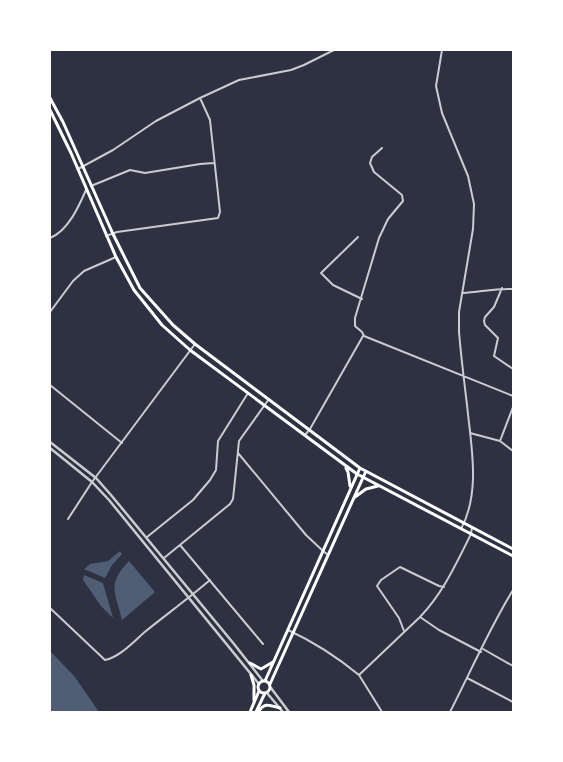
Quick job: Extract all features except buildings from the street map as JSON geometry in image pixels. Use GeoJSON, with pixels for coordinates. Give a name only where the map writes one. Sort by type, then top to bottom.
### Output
{"type":"FeatureCollection","features":[{"type":"Feature","properties":{"kind":"main road"},"geometry":{"type":"LineString","coordinates":[[50,98],[64,122],[91,186],[140,288],[174,325],[195,344],[360,468],[513,549]]}},
{"type":"Feature","properties":{"kind":"main road"},"geometry":{"type":"LineString","coordinates":[[50,110],[58,124],[116,257],[134,290],[162,325],[190,350],[344,466],[378,486],[513,556]]}},
{"type":"Feature","properties":{"kind":"main road"},"geometry":{"type":"LineString","coordinates":[[344,466],[348,472],[350,484],[346,498]]}},
{"type":"Feature","properties":{"kind":"main road"},"geometry":{"type":"LineString","coordinates":[[250,712],[259,691],[259,684],[264,681],[274,662],[360,468]]}},
{"type":"Feature","properties":{"kind":"main road"},"geometry":{"type":"LineString","coordinates":[[257,712],[366,471]]}},
{"type":"Feature","properties":{"kind":"main road"},"geometry":{"type":"LineString","coordinates":[[352,501],[360,492],[378,486]]}},
{"type":"Feature","properties":{"kind":"main road"},"geometry":{"type":"LineString","coordinates":[[250,663],[262,669],[274,662]]}},
{"type":"Feature","properties":{"kind":"main road"},"geometry":{"type":"LineString","coordinates":[[251,675],[255,690],[253,706]]}},
{"type":"Feature","properties":{"kind":"main road"},"geometry":{"type":"LineString","coordinates":[[264,681],[270,686]]}},
{"type":"Feature","properties":{"kind":"main road"},"geometry":{"type":"LineString","coordinates":[[259,691],[266,693]]}},
{"type":"Feature","properties":{"kind":"main road"},"geometry":{"type":"LineString","coordinates":[[257,712],[262,706],[266,705],[280,708]]}},
{"type":"Feature","properties":{"kind":"street"},"geometry":{"type":"LineString","coordinates":[[78,170],[156,121],[200,98],[239,80],[291,70],[334,50]]}},
{"type":"Feature","properties":{"kind":"street"},"geometry":{"type":"LineString","coordinates":[[442,50],[436,86],[442,113],[468,176],[474,204],[473,229],[459,312],[459,332],[472,457],[472,496],[461,529]]}},
{"type":"Feature","properties":{"kind":"street"},"geometry":{"type":"LineString","coordinates":[[106,236],[218,218],[220,212],[210,120],[200,98]]}},
{"type":"Feature","properties":{"kind":"street"},"geometry":{"type":"LineString","coordinates":[[382,148],[372,157],[370,163],[374,172],[402,196],[403,201],[388,219],[379,238],[354,324],[364,336],[463,374],[513,396]]}},
{"type":"Feature","properties":{"kind":"street"},"geometry":{"type":"LineString","coordinates":[[91,186],[130,170],[145,173],[200,164],[214,164]]}},
{"type":"Feature","properties":{"kind":"street"},"geometry":{"type":"LineString","coordinates":[[51,237],[61,231],[72,216],[86,190]]}},
{"type":"Feature","properties":{"kind":"street"},"geometry":{"type":"LineString","coordinates":[[358,237],[321,273],[333,284],[362,299]]}},
{"type":"Feature","properties":{"kind":"street"},"geometry":{"type":"LineString","coordinates":[[50,312],[74,281],[84,272],[116,257]]}},
{"type":"Feature","properties":{"kind":"street"},"geometry":{"type":"LineString","coordinates":[[462,293],[502,288],[513,289]]}},
{"type":"Feature","properties":{"kind":"street"},"geometry":{"type":"LineString","coordinates":[[502,288],[494,307],[485,317],[484,321],[485,325],[499,341],[494,356],[513,370]]}},
{"type":"Feature","properties":{"kind":"street"},"geometry":{"type":"LineString","coordinates":[[305,435],[364,336]]}},
{"type":"Feature","properties":{"kind":"street"},"geometry":{"type":"LineString","coordinates":[[68,518],[92,482],[195,344]]}},
{"type":"Feature","properties":{"kind":"street"},"geometry":{"type":"LineString","coordinates":[[50,385],[122,443]]}},
{"type":"Feature","properties":{"kind":"street"},"geometry":{"type":"LineString","coordinates":[[147,537],[193,500],[210,480],[216,470],[218,441],[248,393]]}},
{"type":"Feature","properties":{"kind":"street"},"geometry":{"type":"LineString","coordinates":[[164,558],[234,499],[237,453],[241,437],[268,400]]}},
{"type":"Feature","properties":{"kind":"street"},"geometry":{"type":"LineString","coordinates":[[500,441],[513,408]]}},
{"type":"Feature","properties":{"kind":"street"},"geometry":{"type":"LineString","coordinates":[[470,433],[500,441],[513,451]]}},
{"type":"Feature","properties":{"kind":"street"},"geometry":{"type":"LineString","coordinates":[[50,442],[96,478],[147,537],[264,681]]}},
{"type":"Feature","properties":{"kind":"street"},"geometry":{"type":"LineString","coordinates":[[50,448],[92,482],[120,513],[259,684]]}},
{"type":"Feature","properties":{"kind":"street"},"geometry":{"type":"LineString","coordinates":[[237,453],[302,531],[327,554]]}},
{"type":"Feature","properties":{"kind":"street"},"geometry":{"type":"LineString","coordinates":[[358,675],[433,603],[471,534],[472,527]]}},
{"type":"Feature","properties":{"kind":"street"},"geometry":{"type":"LineString","coordinates":[[180,545],[262,644]]}},
{"type":"Feature","properties":{"kind":"street"},"geometry":{"type":"LineString","coordinates":[[404,631],[400,618],[377,586],[379,581],[400,567],[439,586],[444,586]]}},
{"type":"Feature","properties":{"kind":"street"},"geometry":{"type":"LineString","coordinates":[[50,608],[105,660],[120,652],[210,580]]}},
{"type":"Feature","properties":{"kind":"street"},"geometry":{"type":"LineString","coordinates":[[450,712],[499,612],[513,590]]}},
{"type":"Feature","properties":{"kind":"street"},"geometry":{"type":"LineString","coordinates":[[420,617],[439,630],[481,652]]}},
{"type":"Feature","properties":{"kind":"street"},"geometry":{"type":"LineString","coordinates":[[288,630],[298,633],[337,657],[358,675],[382,712]]}},
{"type":"Feature","properties":{"kind":"street"},"geometry":{"type":"LineString","coordinates":[[482,649],[513,666]]}},
{"type":"Feature","properties":{"kind":"street"},"geometry":{"type":"LineString","coordinates":[[467,678],[513,702]]}},
{"type":"Feature","properties":{"kind":"street"},"geometry":{"type":"LineString","coordinates":[[270,686],[289,712]]}},
{"type":"Feature","properties":{"kind":"street"},"geometry":{"type":"LineString","coordinates":[[266,693],[283,712]]}},
{"type":"Feature","properties":{"kind":"water"},"geometry":{"type":"Polygon","coordinates":[[[120,551],[122,554],[112,565],[105,578],[84,569],[90,564],[108,561],[120,551]]]}},
{"type":"Feature","properties":{"kind":"water"},"geometry":{"type":"Polygon","coordinates":[[[129,561],[155,592],[122,620],[115,583],[122,569],[129,561]]]}},
{"type":"Feature","properties":{"kind":"water"},"geometry":{"type":"Polygon","coordinates":[[[84,575],[103,583],[113,618],[101,606],[83,580],[84,575]]]}},
{"type":"Feature","properties":{"kind":"water"},"geometry":{"type":"Polygon","coordinates":[[[50,651],[75,677],[99,712],[50,712],[50,651]]]}}]}
